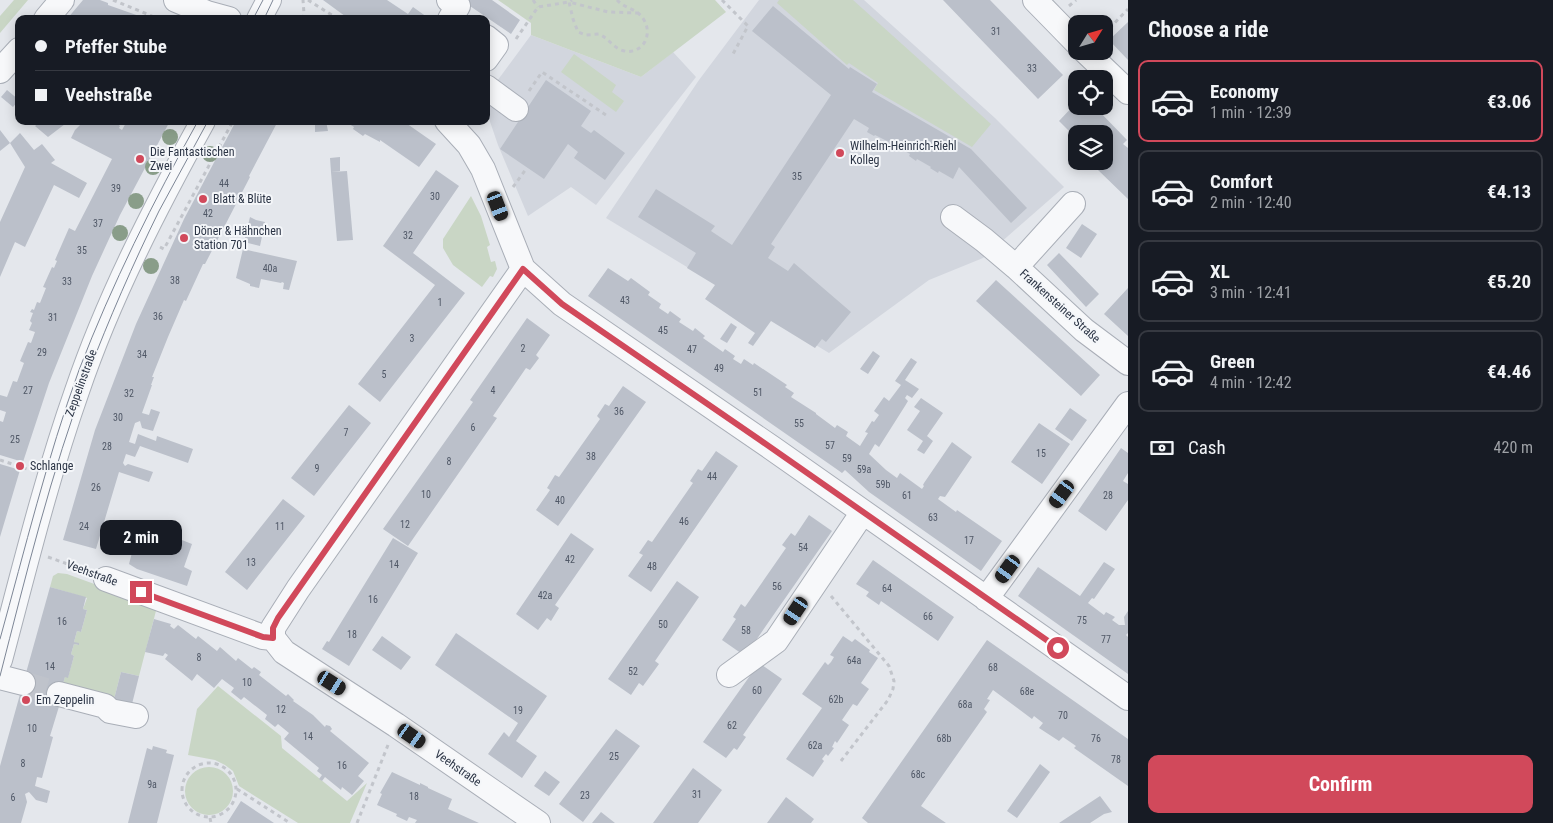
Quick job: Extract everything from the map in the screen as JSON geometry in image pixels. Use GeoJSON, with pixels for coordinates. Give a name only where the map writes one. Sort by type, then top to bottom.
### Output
{"type":"FeatureCollection","features":[{"type":"Feature","properties":{"kind":"street"},"geometry":{"type":"LineString","coordinates":[[49,15],[62,0]]}},
{"type":"Feature","properties":{"kind":"street"},"geometry":{"type":"LineString","coordinates":[[176,0],[214,15]]}},
{"type":"Feature","properties":{"kind":"street"},"geometry":{"type":"LineString","coordinates":[[261,15],[269,0]]}},
{"type":"Feature","properties":{"kind":"street"},"geometry":{"type":"LineString","coordinates":[[449,0],[458,6],[452,15]]}},
{"type":"Feature","properties":{"kind":"street"},"geometry":{"type":"LineString","coordinates":[[1035,0],[1068,34]]}},
{"type":"Feature","properties":{"kind":"street"},"geometry":{"type":"LineString","coordinates":[[490,40],[496,44],[490,53]]}},
{"type":"Feature","properties":{"kind":"street"},"geometry":{"type":"LineString","coordinates":[[0,71],[15,54]]}},
{"type":"Feature","properties":{"kind":"street"},"geometry":{"type":"LineString","coordinates":[[1094,60],[1128,92]]}},
{"type":"Feature","properties":{"kind":"street"},"geometry":{"type":"LineString","coordinates":[[490,90],[516,109]]}},
{"type":"Feature","properties":{"kind":"street","name":"Zeppelinstraße"},"geometry":{"type":"LineString","coordinates":[[0,660],[49,477],[77,389],[122,277],[168,185],[201,125]]}},
{"type":"Feature","properties":{"kind":"street"},"geometry":{"type":"LineString","coordinates":[[451,125],[470,145],[483,169],[523,269],[562,304],[1128,698]]}},
{"type":"Feature","properties":{"kind":"street"},"geometry":{"type":"LineString","coordinates":[[1016,267],[1073,204]]}},
{"type":"Feature","properties":{"kind":"street","name":"Frankensteiner Straße"},"geometry":{"type":"LineString","coordinates":[[953,218],[1016,267],[1084,330],[1128,363]]}},
{"type":"Feature","properties":{"kind":"street"},"geometry":{"type":"LineString","coordinates":[[273,638],[273,628],[283,610],[523,269]]}},
{"type":"Feature","properties":{"kind":"street"},"geometry":{"type":"LineString","coordinates":[[986,599],[1128,404]]}},
{"type":"Feature","properties":{"kind":"street"},"geometry":{"type":"LineString","coordinates":[[729,675],[776,642],[863,512]]}},
{"type":"Feature","properties":{"kind":"street","name":"Veehstraße"},"geometry":{"type":"LineString","coordinates":[[106,579],[263,637],[273,638],[284,652],[396,725],[538,823]]}},
{"type":"Feature","properties":{"kind":"street"},"geometry":{"type":"LineString","coordinates":[[0,677],[23,683]]}},
{"type":"Feature","properties":{"kind":"street"},"geometry":{"type":"LineString","coordinates":[[60,694],[105,706],[110,711],[136,716]]}},
{"type":"Feature","properties":{"kind":"path"},"geometry":{"type":"LineString","coordinates":[[113,0],[150,15]]}},
{"type":"Feature","properties":{"kind":"path"},"geometry":{"type":"LineString","coordinates":[[303,0],[304,15]]}},
{"type":"Feature","properties":{"kind":"path"},"geometry":{"type":"LineString","coordinates":[[308,0],[332,15]]}},
{"type":"Feature","properties":{"kind":"path"},"geometry":{"type":"LineString","coordinates":[[533,0],[538,7]]}},
{"type":"Feature","properties":{"kind":"path"},"geometry":{"type":"LineString","coordinates":[[570,1],[573,19],[578,32],[586,35],[600,34],[610,44],[626,51],[636,50],[647,39],[647,27],[638,13],[617,0]]}},
{"type":"Feature","properties":{"kind":"path"},"geometry":{"type":"LineString","coordinates":[[722,0],[748,26],[733,54]]}},
{"type":"Feature","properties":{"kind":"path"},"geometry":{"type":"LineString","coordinates":[[515,40],[538,7],[570,1],[608,12],[638,13]]}},
{"type":"Feature","properties":{"kind":"path"},"geometry":{"type":"LineString","coordinates":[[1113,25],[1128,9]]}},
{"type":"Feature","properties":{"kind":"path"},"geometry":{"type":"LineString","coordinates":[[516,109],[542,72],[606,115]]}},
{"type":"Feature","properties":{"kind":"path"},"geometry":{"type":"LineString","coordinates":[[164,249],[230,125]]}},
{"type":"Feature","properties":{"kind":"path"},"geometry":{"type":"LineString","coordinates":[[0,460],[49,477]]}},
{"type":"Feature","properties":{"kind":"path","name":"Veehstraße"},"geometry":{"type":"LineString","coordinates":[[29,552],[106,579]]}},
{"type":"Feature","properties":{"kind":"path"},"geometry":{"type":"LineString","coordinates":[[817,580],[881,654],[890,666],[894,682],[888,700],[841,761]]}},
{"type":"Feature","properties":{"kind":"path"},"geometry":{"type":"LineString","coordinates":[[357,823],[396,725]]}},
{"type":"Feature","properties":{"kind":"path"},"geometry":{"type":"LineString","coordinates":[[205,764],[218,765],[228,771],[235,782],[236,789],[234,800],[227,811],[210,818],[198,815],[188,808],[184,802],[182,790],[188,772],[199,765],[205,764]]}},
{"type":"Feature","properties":{"kind":"path"},"geometry":{"type":"LineString","coordinates":[[236,789],[290,823]]}},
{"type":"Feature","properties":{"kind":"path"},"geometry":{"type":"LineString","coordinates":[[210,818],[211,823]]}},
{"type":"Feature","properties":{"kind":"shaded area","name":"Wilhelm-Heinrich-Riehl Kolleg"},"geometry":{"type":"Polygon","coordinates":[[[759,0],[864,0],[995,118],[1064,187],[983,258],[929,280],[829,353],[606,218],[699,80],[759,0]]]}},
{"type":"Feature","properties":{"kind":"shaded area"},"geometry":{"type":"Polygon","coordinates":[[[531,35],[641,77],[673,52],[696,77],[596,205],[571,187],[528,216],[490,122],[490,91],[531,35]]]}},
{"type":"Feature","properties":{"kind":"green space"},"geometry":{"type":"Polygon","coordinates":[[[14,0],[28,0],[0,33],[0,16],[14,0]]]}},
{"type":"Feature","properties":{"kind":"green space"},"geometry":{"type":"Polygon","coordinates":[[[498,0],[715,0],[726,12],[641,77],[531,35],[531,23],[498,0]]]}},
{"type":"Feature","properties":{"kind":"green space"},"geometry":{"type":"Polygon","coordinates":[[[779,0],[853,0],[991,124],[972,147],[874,90],[878,83],[849,63],[847,65],[777,3],[779,0]]]}},
{"type":"Feature","properties":{"kind":"green space"},"geometry":{"type":"Polygon","coordinates":[[[574,54],[616,85],[612,92],[624,101],[616,112],[561,72],[574,54]]]}},
{"type":"Feature","properties":{"kind":"green space"},"geometry":{"type":"Polygon","coordinates":[[[471,196],[481,216],[490,245],[487,247],[491,262],[495,261],[497,269],[493,277],[490,276],[482,287],[453,265],[443,248],[443,239],[471,196]]]}},
{"type":"Feature","properties":{"kind":"green space"},"geometry":{"type":"Polygon","coordinates":[[[58,573],[67,574],[157,607],[139,676],[121,672],[113,703],[61,689],[65,677],[68,677],[74,656],[71,654],[74,644],[79,645],[74,642],[77,631],[81,632],[87,610],[83,609],[87,598],[50,587],[53,576],[58,573]]]}},
{"type":"Feature","properties":{"kind":"green space"},"geometry":{"type":"Polygon","coordinates":[[[218,686],[281,736],[282,748],[347,801],[367,783],[350,823],[298,823],[239,786],[233,771],[225,765],[215,760],[188,755],[197,709],[218,686]]]}},
{"type":"Feature","properties":{"kind":"green space"},"geometry":{"type":"Polygon","coordinates":[[[204,767],[214,767],[223,771],[229,777],[232,782],[232,800],[223,811],[214,815],[204,815],[195,811],[189,805],[185,796],[185,786],[189,777],[195,771],[204,767]]]}},
{"type":"Feature","properties":{"kind":"building"},"geometry":{"type":"Polygon","coordinates":[[[83,0],[100,0],[108,3],[108,5],[136,15],[70,15],[83,0]]]}},
{"type":"Feature","properties":{"kind":"building"},"geometry":{"type":"Polygon","coordinates":[[[323,0],[387,0],[408,14],[413,7],[424,15],[344,15],[323,0]]]}},
{"type":"Feature","properties":{"kind":"building"},"geometry":{"type":"Polygon","coordinates":[[[464,0],[492,0],[520,20],[511,34],[490,20],[490,15],[483,15],[464,0]]]}},
{"type":"Feature","properties":{"kind":"building"},"geometry":{"type":"Polygon","coordinates":[[[943,0],[990,0],[1063,75],[1038,99],[943,0]]]}},
{"type":"Feature","properties":{"kind":"building"},"geometry":{"type":"Polygon","coordinates":[[[773,6],[849,69],[850,67],[877,84],[872,92],[971,149],[1027,208],[1011,223],[959,167],[953,179],[939,171],[938,173],[917,159],[916,161],[909,156],[910,154],[867,132],[869,128],[854,119],[771,244],[775,247],[768,258],[788,271],[794,263],[851,312],[826,342],[822,339],[815,348],[771,321],[753,346],[748,343],[755,333],[705,299],[715,285],[687,268],[696,253],[638,217],[656,189],[715,226],[711,231],[732,245],[831,95],[752,31],[773,6]]]}},
{"type":"Feature","properties":{"kind":"building"},"geometry":{"type":"Polygon","coordinates":[[[1128,22],[1128,60],[1113,44],[1113,36],[1128,22]]]}},
{"type":"Feature","properties":{"kind":"building"},"geometry":{"type":"Polygon","coordinates":[[[546,80],[591,111],[581,126],[591,133],[594,130],[625,153],[605,180],[574,158],[578,152],[568,144],[544,179],[500,149],[546,80]]]}},
{"type":"Feature","properties":{"kind":"building"},"geometry":{"type":"Polygon","coordinates":[[[7,90],[15,97],[15,105],[13,107],[1,97],[7,90]]]}},
{"type":"Feature","properties":{"kind":"building"},"geometry":{"type":"Polygon","coordinates":[[[1068,111],[1068,115],[1103,115],[1112,125],[1068,125],[1068,130],[1059,121],[1068,111]]]}},
{"type":"Feature","properties":{"kind":"building"},"geometry":{"type":"Polygon","coordinates":[[[36,125],[64,125],[48,137],[35,126],[36,125]]]}},
{"type":"Feature","properties":{"kind":"building"},"geometry":{"type":"Polygon","coordinates":[[[80,125],[119,125],[122,130],[125,125],[168,125],[120,215],[92,276],[49,383],[23,462],[0,455],[0,421],[3,422],[6,412],[0,410],[0,395],[7,397],[13,381],[17,382],[24,363],[20,361],[28,342],[31,343],[35,332],[29,330],[33,313],[30,312],[32,309],[34,310],[37,302],[40,303],[46,288],[43,287],[52,267],[54,268],[57,261],[55,260],[69,228],[75,231],[112,159],[71,138],[80,125]]]}},
{"type":"Feature","properties":{"kind":"building"},"geometry":{"type":"Polygon","coordinates":[[[234,125],[276,125],[205,264],[203,264],[186,301],[184,300],[168,337],[152,377],[154,377],[152,385],[142,413],[149,415],[151,409],[160,412],[153,431],[142,428],[140,421],[135,423],[129,442],[135,444],[138,434],[156,441],[157,436],[193,449],[188,463],[140,446],[135,457],[126,454],[123,463],[125,466],[128,464],[153,472],[149,482],[119,472],[96,549],[63,540],[95,430],[136,324],[184,219],[234,125]]]}},
{"type":"Feature","properties":{"kind":"building"},"geometry":{"type":"Polygon","coordinates":[[[315,125],[327,125],[328,131],[315,132],[315,125]]]}},
{"type":"Feature","properties":{"kind":"building"},"geometry":{"type":"Polygon","coordinates":[[[351,125],[409,125],[436,144],[419,167],[380,140],[380,142],[365,134],[363,136],[353,129],[354,127],[351,125]]]}},
{"type":"Feature","properties":{"kind":"building"},"geometry":{"type":"Polygon","coordinates":[[[1113,126],[1127,140],[1123,144],[1128,148],[1128,199],[1098,170],[1113,170],[1113,126]]]}},
{"type":"Feature","properties":{"kind":"building"},"geometry":{"type":"Polygon","coordinates":[[[0,130],[10,143],[0,151],[0,130]]]}},
{"type":"Feature","properties":{"kind":"building"},"geometry":{"type":"Polygon","coordinates":[[[20,133],[34,150],[42,144],[55,160],[51,163],[87,183],[79,198],[54,185],[25,247],[15,242],[0,277],[0,222],[25,167],[10,143],[20,133]]]}},
{"type":"Feature","properties":{"kind":"building"},"geometry":{"type":"Polygon","coordinates":[[[340,157],[340,171],[331,172],[330,158],[340,157]]]}},
{"type":"Feature","properties":{"kind":"building"},"geometry":{"type":"Polygon","coordinates":[[[436,170],[459,186],[413,253],[465,293],[380,402],[358,384],[435,285],[383,246],[436,170]]]}},
{"type":"Feature","properties":{"kind":"building"},"geometry":{"type":"Polygon","coordinates":[[[347,171],[353,240],[337,241],[331,172],[347,171]]]}},
{"type":"Feature","properties":{"kind":"building"},"geometry":{"type":"Polygon","coordinates":[[[250,217],[265,222],[260,246],[244,242],[250,217]]]}},
{"type":"Feature","properties":{"kind":"building"},"geometry":{"type":"Polygon","coordinates":[[[1082,224],[1097,234],[1081,258],[1066,248],[1082,224]]]}},
{"type":"Feature","properties":{"kind":"building"},"geometry":{"type":"Polygon","coordinates":[[[243,249],[297,261],[289,290],[283,289],[284,283],[282,282],[261,279],[259,288],[250,286],[250,284],[236,278],[243,249]]]}},
{"type":"Feature","properties":{"kind":"building"},"geometry":{"type":"Polygon","coordinates":[[[1059,253],[1099,294],[1086,307],[1047,265],[1059,253]]]}},
{"type":"Feature","properties":{"kind":"building"},"geometry":{"type":"Polygon","coordinates":[[[608,268],[628,281],[631,278],[650,292],[648,295],[661,304],[659,308],[668,314],[670,311],[681,319],[679,322],[693,331],[695,328],[705,336],[703,338],[723,352],[725,349],[735,356],[733,359],[741,364],[744,359],[753,365],[754,363],[787,385],[785,387],[794,393],[791,397],[835,428],[837,425],[848,432],[846,436],[860,446],[868,433],[865,432],[872,421],[874,422],[879,415],[874,411],[884,397],[889,401],[901,385],[895,381],[911,358],[917,362],[905,380],[919,389],[912,398],[907,395],[905,398],[908,401],[879,447],[875,444],[869,454],[897,478],[900,473],[922,489],[924,483],[952,442],[972,457],[945,497],[940,496],[938,499],[1002,541],[981,571],[869,492],[845,470],[842,473],[588,296],[608,268]]]}},
{"type":"Feature","properties":{"kind":"building"},"geometry":{"type":"Polygon","coordinates":[[[996,280],[1100,375],[1081,396],[976,301],[996,280]]]}},
{"type":"Feature","properties":{"kind":"building"},"geometry":{"type":"Polygon","coordinates":[[[1128,288],[1128,336],[1104,314],[1128,288]]]}},
{"type":"Feature","properties":{"kind":"building"},"geometry":{"type":"Polygon","coordinates":[[[527,318],[550,335],[536,355],[539,358],[530,370],[526,368],[493,416],[497,418],[408,546],[383,529],[473,402],[470,400],[527,318]]]}},
{"type":"Feature","properties":{"kind":"building"},"geometry":{"type":"Polygon","coordinates":[[[731,323],[737,327],[727,343],[720,339],[731,323]]]}},
{"type":"Feature","properties":{"kind":"building"},"geometry":{"type":"Polygon","coordinates":[[[873,351],[880,356],[868,374],[860,369],[873,351]]]}},
{"type":"Feature","properties":{"kind":"building"},"geometry":{"type":"Polygon","coordinates":[[[623,386],[646,402],[558,526],[536,510],[550,490],[547,488],[555,475],[559,477],[600,419],[597,416],[605,404],[609,406],[623,386]]]}},
{"type":"Feature","properties":{"kind":"building"},"geometry":{"type":"Polygon","coordinates":[[[921,398],[943,413],[927,436],[933,441],[924,454],[917,450],[923,441],[907,430],[920,411],[914,407],[921,398]]]}},
{"type":"Feature","properties":{"kind":"building"},"geometry":{"type":"Polygon","coordinates":[[[349,405],[371,423],[314,496],[291,478],[349,405]]]}},
{"type":"Feature","properties":{"kind":"building"},"geometry":{"type":"Polygon","coordinates":[[[1070,408],[1087,420],[1072,441],[1055,429],[1070,408]]]}},
{"type":"Feature","properties":{"kind":"building"},"geometry":{"type":"Polygon","coordinates":[[[1039,423],[1070,444],[1042,484],[1011,462],[1039,423]]]}},
{"type":"Feature","properties":{"kind":"building"},"geometry":{"type":"Polygon","coordinates":[[[1121,448],[1128,453],[1128,473],[1123,481],[1128,484],[1128,500],[1106,531],[1078,511],[1121,448]]]}},
{"type":"Feature","properties":{"kind":"building"},"geometry":{"type":"Polygon","coordinates":[[[716,451],[738,466],[651,592],[628,576],[643,555],[639,553],[648,540],[652,542],[693,483],[690,481],[698,469],[702,471],[716,451]]]}},
{"type":"Feature","properties":{"kind":"building"},"geometry":{"type":"Polygon","coordinates":[[[0,464],[20,470],[0,537],[0,464]]]}},
{"type":"Feature","properties":{"kind":"building"},"geometry":{"type":"Polygon","coordinates":[[[283,499],[305,516],[247,590],[225,572],[283,499]]]}},
{"type":"Feature","properties":{"kind":"building"},"geometry":{"type":"Polygon","coordinates":[[[809,515],[832,531],[745,656],[722,640],[736,619],[733,617],[741,604],[745,607],[786,548],[782,545],[791,533],[795,536],[809,515]]]}},
{"type":"Feature","properties":{"kind":"building"},"geometry":{"type":"Polygon","coordinates":[[[151,530],[192,544],[184,567],[192,571],[187,586],[137,569],[129,564],[133,549],[143,553],[151,530]]]}},
{"type":"Feature","properties":{"kind":"building"},"geometry":{"type":"Polygon","coordinates":[[[571,533],[594,549],[555,605],[559,608],[551,621],[547,618],[538,630],[516,614],[571,533]]]}},
{"type":"Feature","properties":{"kind":"building"},"geometry":{"type":"Polygon","coordinates":[[[393,538],[418,553],[349,666],[322,649],[327,641],[329,642],[393,538]]]}},
{"type":"Feature","properties":{"kind":"building"},"geometry":{"type":"Polygon","coordinates":[[[873,560],[954,617],[938,641],[881,601],[879,605],[866,596],[869,592],[856,584],[873,560]]]}},
{"type":"Feature","properties":{"kind":"building"},"geometry":{"type":"Polygon","coordinates":[[[1104,562],[1115,569],[1094,599],[1092,598],[1088,603],[1104,615],[1106,612],[1115,617],[1112,620],[1119,625],[1125,625],[1124,617],[1128,611],[1128,633],[1126,635],[1128,637],[1128,674],[1018,596],[1038,567],[1080,596],[1104,562]]]}},
{"type":"Feature","properties":{"kind":"building"},"geometry":{"type":"Polygon","coordinates":[[[677,581],[699,597],[655,661],[659,664],[643,686],[639,683],[631,695],[608,679],[677,581]]]}},
{"type":"Feature","properties":{"kind":"building"},"geometry":{"type":"Polygon","coordinates":[[[50,587],[86,597],[83,609],[87,610],[81,632],[77,631],[74,642],[79,643],[79,645],[74,644],[71,654],[74,656],[68,678],[65,677],[58,699],[61,700],[50,736],[53,737],[42,778],[37,777],[35,786],[50,791],[47,803],[36,800],[29,792],[25,794],[27,802],[21,823],[0,823],[0,766],[50,587]]]}},
{"type":"Feature","properties":{"kind":"building"},"geometry":{"type":"Polygon","coordinates":[[[154,619],[171,624],[170,626],[174,629],[178,625],[196,639],[198,636],[217,651],[220,647],[236,661],[238,658],[252,669],[254,667],[261,672],[259,675],[286,696],[288,694],[293,701],[313,715],[325,727],[326,725],[330,726],[332,729],[330,731],[369,763],[358,776],[364,781],[352,795],[342,787],[341,790],[325,777],[322,781],[319,779],[322,775],[317,771],[319,768],[284,739],[289,733],[278,724],[275,727],[265,719],[267,715],[244,697],[241,700],[231,692],[234,688],[222,679],[214,688],[197,674],[192,681],[165,659],[168,655],[165,653],[163,656],[145,652],[154,619]]]}},
{"type":"Feature","properties":{"kind":"building"},"geometry":{"type":"Polygon","coordinates":[[[456,633],[547,696],[516,741],[537,756],[522,778],[488,754],[504,732],[509,737],[518,723],[435,665],[456,633]]]}},
{"type":"Feature","properties":{"kind":"building"},"geometry":{"type":"Polygon","coordinates":[[[382,636],[411,657],[401,670],[372,650],[382,636]]]}},
{"type":"Feature","properties":{"kind":"building"},"geometry":{"type":"Polygon","coordinates":[[[843,636],[852,642],[855,639],[878,658],[861,683],[869,689],[857,706],[853,704],[842,720],[849,725],[837,743],[835,741],[832,747],[834,748],[828,756],[826,754],[822,759],[824,761],[813,777],[786,759],[822,708],[802,694],[825,662],[828,665],[831,662],[834,657],[830,655],[843,636]]]}},
{"type":"Feature","properties":{"kind":"building"},"geometry":{"type":"Polygon","coordinates":[[[987,640],[1128,739],[1128,786],[1074,748],[1076,746],[1063,737],[1059,741],[1039,728],[1043,723],[1034,716],[1032,719],[993,690],[987,699],[990,700],[984,709],[987,712],[921,806],[946,823],[868,823],[862,818],[987,640]]]}},
{"type":"Feature","properties":{"kind":"building"},"geometry":{"type":"Polygon","coordinates":[[[759,663],[782,679],[743,735],[746,737],[737,750],[734,748],[726,758],[703,742],[759,663]]]}},
{"type":"Feature","properties":{"kind":"building"},"geometry":{"type":"Polygon","coordinates":[[[121,672],[139,676],[131,708],[113,703],[121,672]]]}},
{"type":"Feature","properties":{"kind":"building"},"geometry":{"type":"Polygon","coordinates":[[[616,729],[640,746],[583,822],[559,804],[616,729]]]}},
{"type":"Feature","properties":{"kind":"building"},"geometry":{"type":"Polygon","coordinates":[[[153,746],[167,750],[166,753],[174,755],[157,823],[128,823],[147,748],[152,750],[153,746]]]}},
{"type":"Feature","properties":{"kind":"building"},"geometry":{"type":"Polygon","coordinates":[[[1040,764],[1050,772],[1017,818],[1007,811],[1040,764]]]}},
{"type":"Feature","properties":{"kind":"building"},"geometry":{"type":"Polygon","coordinates":[[[693,768],[722,790],[698,823],[653,823],[693,768]]]}},
{"type":"Feature","properties":{"kind":"building"},"geometry":{"type":"Polygon","coordinates":[[[545,771],[560,782],[549,796],[534,786],[545,771]]]}},
{"type":"Feature","properties":{"kind":"building"},"geometry":{"type":"Polygon","coordinates":[[[392,772],[452,799],[448,809],[479,823],[415,823],[417,820],[409,817],[407,821],[377,805],[382,794],[380,793],[392,772]]]}},
{"type":"Feature","properties":{"kind":"building"},"geometry":{"type":"Polygon","coordinates":[[[1100,796],[1112,812],[1104,814],[1090,823],[1059,823],[1100,796]]]}},
{"type":"Feature","properties":{"kind":"building"},"geometry":{"type":"Polygon","coordinates":[[[786,797],[814,819],[811,823],[767,823],[786,797]]]}},
{"type":"Feature","properties":{"kind":"building"},"geometry":{"type":"Polygon","coordinates":[[[241,801],[274,823],[227,823],[241,801]]]}},
{"type":"Feature","properties":{"kind":"building"},"geometry":{"type":"Polygon","coordinates":[[[601,812],[615,823],[592,823],[601,812]]]}},
{"type":"Feature","properties":{"kind":"tunnel"},"geometry":{"type":"LineString","coordinates":[[23,683],[59,694]]}},
{"type":"Feature","properties":{"kind":"tram line"},"geometry":{"type":"LineString","coordinates":[[255,15],[263,0]]}},
{"type":"Feature","properties":{"kind":"tram line"},"geometry":{"type":"LineString","coordinates":[[266,15],[273,0]]}},
{"type":"Feature","properties":{"kind":"tram line"},"geometry":{"type":"LineString","coordinates":[[0,639],[47,470],[79,370],[105,306],[134,244],[196,125]]}},
{"type":"Feature","properties":{"kind":"tram line"},"geometry":{"type":"LineString","coordinates":[[0,676],[62,448],[88,374],[149,231],[206,125]]}},
{"type":"Feature","properties":{"kind":"place","name":"Wilhelm-Heinrich-Riehl Kolleg"},"geometry":{"type":"Point","coordinates":[840,153]}},
{"type":"Feature","properties":{"kind":"place","name":"Die Fantastischen Zwei"},"geometry":{"type":"Point","coordinates":[140,159]}},
{"type":"Feature","properties":{"kind":"place","name":"Blatt & Blüte"},"geometry":{"type":"Point","coordinates":[203,199]}},
{"type":"Feature","properties":{"kind":"place","name":"Döner & Hähnchen Station 701"},"geometry":{"type":"Point","coordinates":[184,238]}},
{"type":"Feature","properties":{"kind":"place","name":"Schlange"},"geometry":{"type":"Point","coordinates":[20,466]}},
{"type":"Feature","properties":{"kind":"place","name":"Em Zeppelin"},"geometry":{"type":"Point","coordinates":[26,700]}},
{"type":"Feature","properties":{"kind":"route"},"geometry":{"type":"LineString","coordinates":[[141,592],[263,637],[273,638],[273,628],[278,618],[523,269],[562,304],[1058,648]]}}]}
